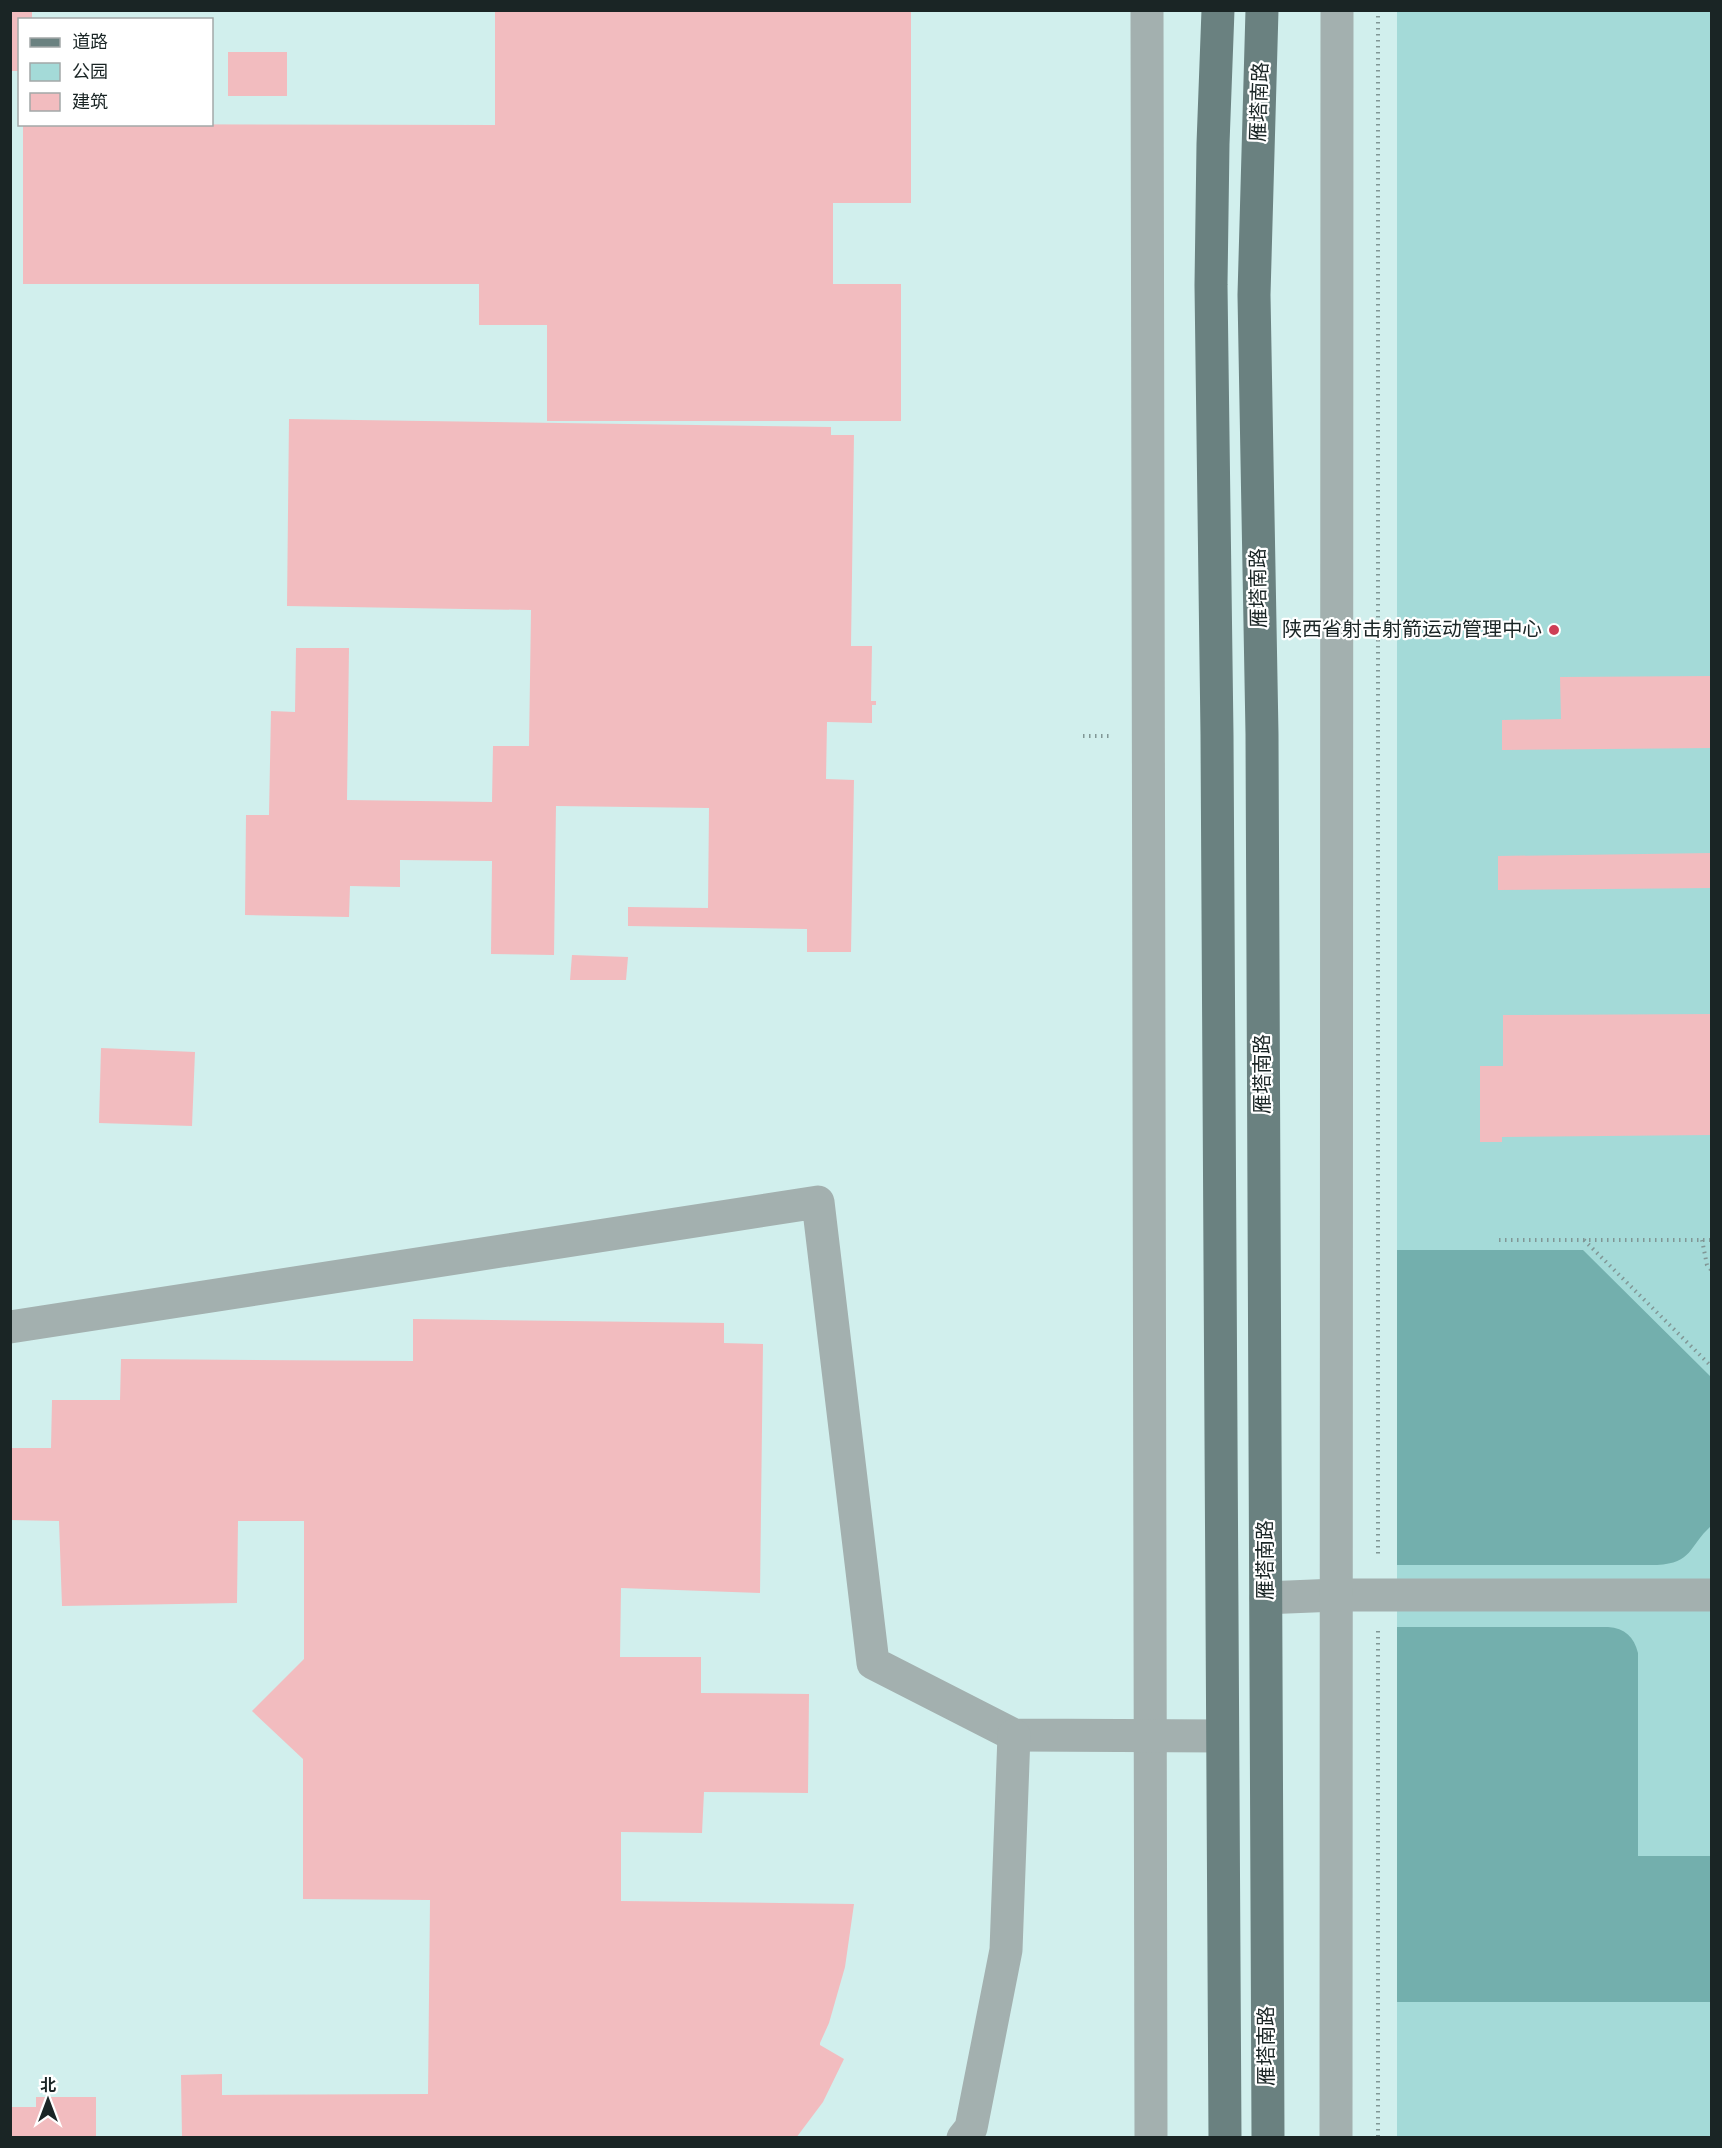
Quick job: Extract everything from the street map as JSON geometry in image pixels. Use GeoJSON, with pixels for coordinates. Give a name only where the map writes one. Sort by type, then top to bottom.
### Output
{"type":"FeatureCollection","features":[{"type":"Feature","properties":{"kind":"main road"},"geometry":{"type":"LineString","coordinates":[[1218,10],[1211,285],[1217,747],[1225,2138]]}},
{"type":"Feature","properties":{"kind":"main road","name":"雁塔南路"},"geometry":{"type":"LineString","coordinates":[[1262,10],[1254,295],[1262,734],[1268,2138]]}},
{"type":"Feature","properties":{"kind":"street"},"geometry":{"type":"LineString","coordinates":[[1147,10],[1151,2138]]}},
{"type":"Feature","properties":{"kind":"street"},"geometry":{"type":"LineString","coordinates":[[1336,2138],[1337,10]]}},
{"type":"Feature","properties":{"kind":"street"},"geometry":{"type":"LineString","coordinates":[[10,1327],[818,1202],[873,1663],[1014,1735],[1222,1736]]}},
{"type":"Feature","properties":{"kind":"street"},"geometry":{"type":"LineString","coordinates":[[1266,1598],[1337,1595],[1711,1596]]}},
{"type":"Feature","properties":{"kind":"street"},"geometry":{"type":"LineString","coordinates":[[963,2138],[971,2128],[1006,1950],[1014,1735]]}},
{"type":"Feature","properties":{"kind":"path"},"geometry":{"type":"LineString","coordinates":[[1378,10],[1378,2138]]}},
{"type":"Feature","properties":{"kind":"path"},"geometry":{"type":"LineString","coordinates":[[1499,1240],[1712,1240]]}},
{"type":"Feature","properties":{"kind":"path"},"geometry":{"type":"LineString","coordinates":[[1583,1240],[1712,1367]]}},
{"type":"Feature","properties":{"kind":"path"},"geometry":{"type":"LineString","coordinates":[[1702,1240],[1707,1265],[1712,1271]]}},
{"type":"Feature","properties":{"kind":"green space","name":"陕西省射击射箭运动管理中心"},"geometry":{"type":"Polygon","coordinates":[[[1397,11],[1711,11],[1711,2137],[1397,2137],[1397,11]]]}},
{"type":"Feature","properties":{"kind":"shaded area"},"geometry":{"type":"Polygon","coordinates":[[[1397,1250],[1583,1250],[1711,1377],[1711,1526],[1689,1553],[1669,1564],[1657,1565],[1397,1565],[1397,1250]]]}},
{"type":"Feature","properties":{"kind":"shaded area"},"geometry":{"type":"Polygon","coordinates":[[[1397,1627],[1608,1627],[1628,1634],[1638,1653],[1638,1856],[1711,1856],[1711,2002],[1397,2002],[1397,1627]]]}},
{"type":"Feature","properties":{"kind":"building"},"geometry":{"type":"Polygon","coordinates":[[[10,10],[32,10],[32,18],[18,18],[18,71],[10,71],[10,10]]]}},
{"type":"Feature","properties":{"kind":"building"},"geometry":{"type":"Polygon","coordinates":[[[495,10],[911,10],[911,203],[833,203],[833,284],[901,284],[901,421],[547,421],[547,325],[479,325],[479,284],[23,284],[23,126],[495,125],[495,10]]]}},
{"type":"Feature","properties":{"kind":"building"},"geometry":{"type":"Polygon","coordinates":[[[228,52],[287,52],[287,96],[228,96],[228,52]]]}},
{"type":"Feature","properties":{"kind":"building"},"geometry":{"type":"Polygon","coordinates":[[[289,419],[831,427],[831,435],[854,435],[851,646],[872,646],[871,701],[876,701],[876,705],[872,705],[872,723],[827,722],[826,779],[854,780],[851,952],[807,952],[807,929],[628,926],[628,907],[708,908],[709,808],[556,806],[554,955],[491,954],[492,861],[400,860],[400,887],[350,886],[349,917],[245,915],[246,815],[269,815],[271,711],[295,712],[296,648],[349,648],[347,800],[492,802],[493,746],[529,746],[531,610],[287,606],[289,419]]]}},
{"type":"Feature","properties":{"kind":"building"},"geometry":{"type":"Polygon","coordinates":[[[1712,676],[1712,748],[1502,750],[1502,720],[1561,719],[1560,677],[1712,676]]]}},
{"type":"Feature","properties":{"kind":"building"},"geometry":{"type":"Polygon","coordinates":[[[1712,853],[1712,888],[1498,890],[1498,856],[1712,853]]]}},
{"type":"Feature","properties":{"kind":"building"},"geometry":{"type":"Polygon","coordinates":[[[572,955],[628,957],[626,980],[570,980],[572,955]]]}},
{"type":"Feature","properties":{"kind":"building"},"geometry":{"type":"Polygon","coordinates":[[[1712,1014],[1712,1135],[1502,1137],[1502,1142],[1480,1142],[1480,1066],[1503,1066],[1503,1015],[1712,1014]]]}},
{"type":"Feature","properties":{"kind":"building"},"geometry":{"type":"Polygon","coordinates":[[[101,1048],[195,1052],[192,1126],[99,1123],[101,1048]]]}},
{"type":"Feature","properties":{"kind":"building"},"geometry":{"type":"Polygon","coordinates":[[[413,1319],[724,1323],[724,1343],[763,1344],[760,1593],[621,1588],[620,1657],[701,1657],[701,1693],[809,1694],[808,1793],[704,1792],[702,1833],[621,1832],[621,1901],[854,1904],[845,1967],[829,2023],[820,2043],[844,2059],[823,2102],[796,2138],[182,2138],[181,2075],[222,2074],[222,2095],[428,2094],[430,1900],[303,1899],[303,1759],[252,1711],[304,1659],[304,1521],[238,1521],[237,1603],[62,1606],[59,1521],[10,1520],[10,1448],[51,1448],[52,1400],[120,1400],[121,1359],[413,1361],[413,1319]]]}},
{"type":"Feature","properties":{"kind":"building"},"geometry":{"type":"Polygon","coordinates":[[[36,2097],[96,2097],[96,2138],[10,2138],[10,2107],[36,2107],[36,2097]]]}},
{"type":"Feature","properties":{"kind":"place","name":"陕西省射击射箭运动管理中心"},"geometry":{"type":"Point","coordinates":[1554,630]}}]}
